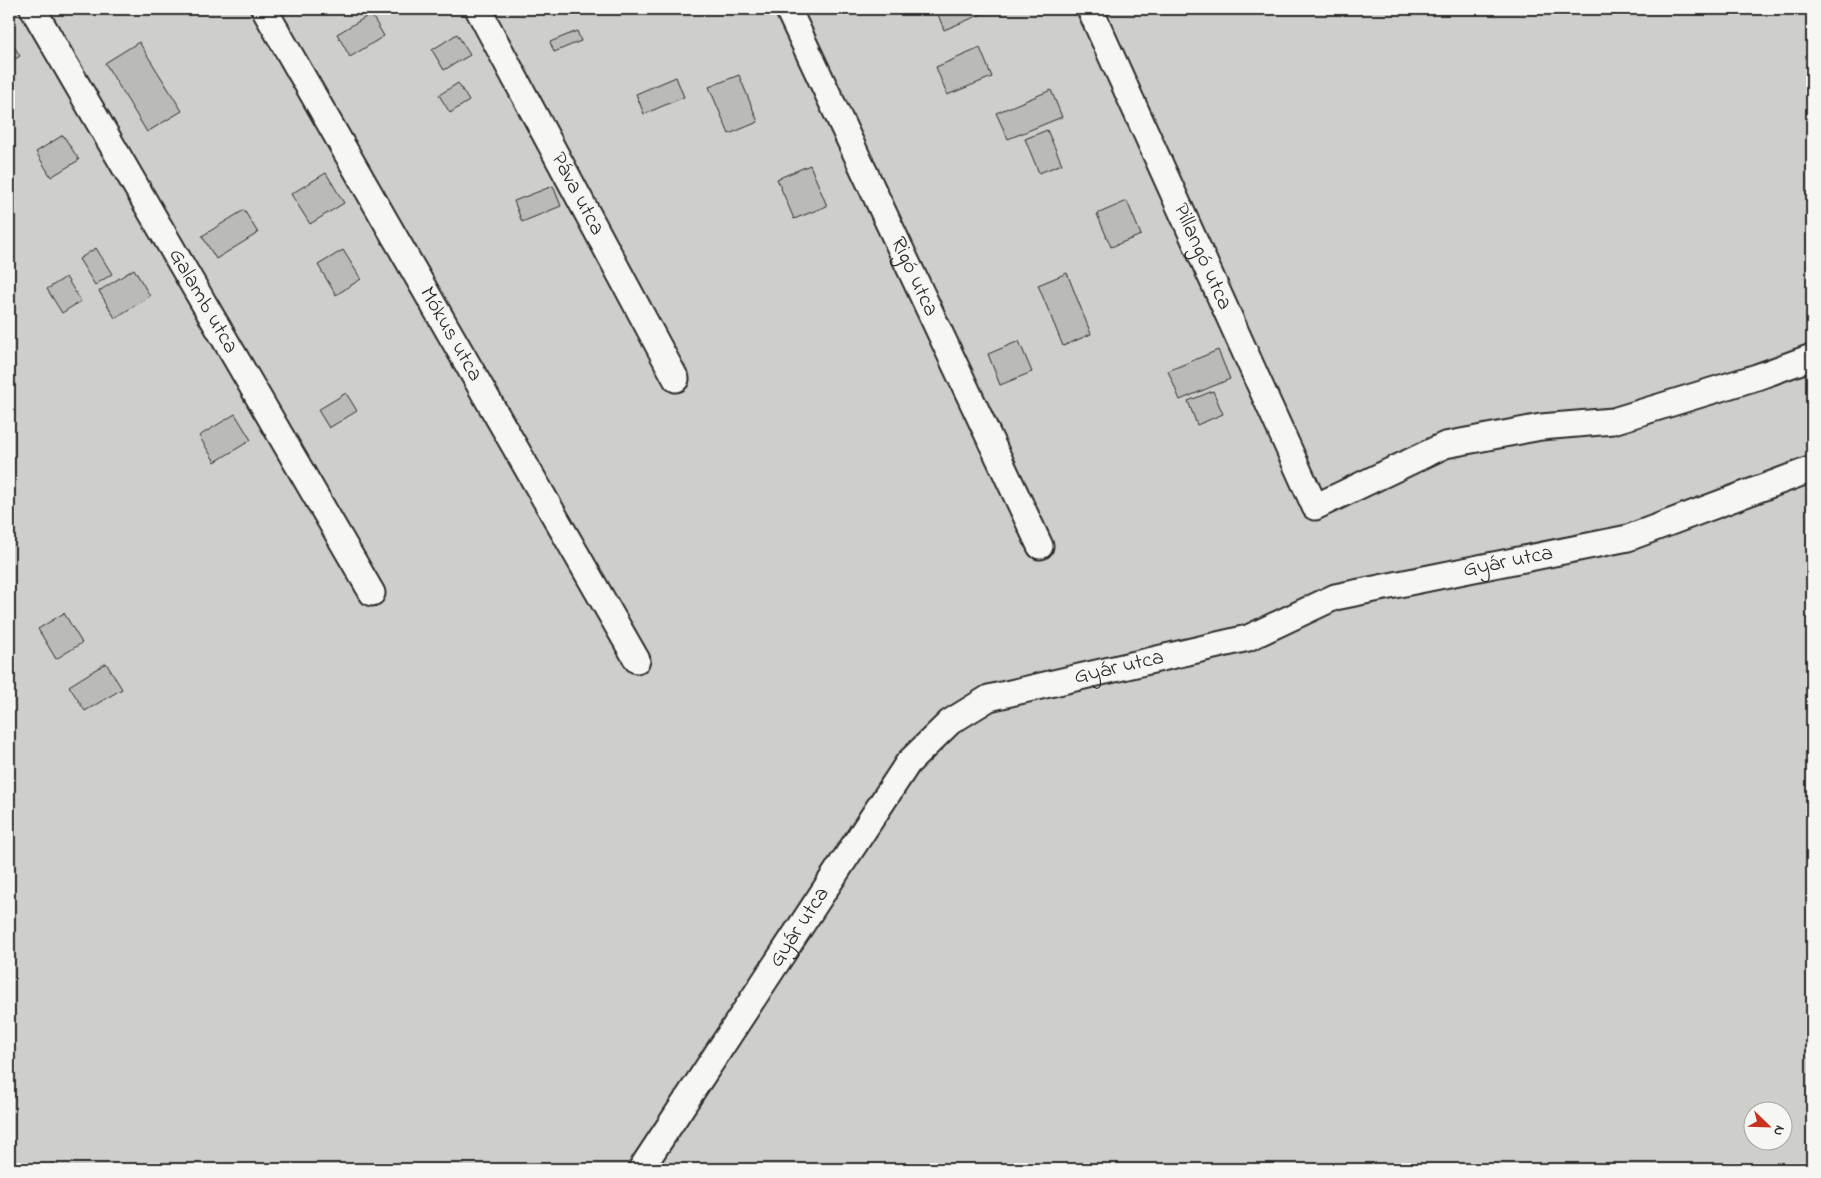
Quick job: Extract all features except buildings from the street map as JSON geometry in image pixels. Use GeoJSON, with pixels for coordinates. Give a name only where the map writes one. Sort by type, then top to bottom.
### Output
{"type":"FeatureCollection","features":[{"type":"Feature","properties":{"kind":"street","name":"Galamb utca"},"geometry":{"type":"LineString","coordinates":[[33,9],[372,593]]}},
{"type":"Feature","properties":{"kind":"street","name":"Mókus utca"},"geometry":{"type":"LineString","coordinates":[[264,9],[637,660]]}},
{"type":"Feature","properties":{"kind":"street","name":"Páva utca"},"geometry":{"type":"LineString","coordinates":[[478,9],[676,379]]}},
{"type":"Feature","properties":{"kind":"street","name":"Rigó utca"},"geometry":{"type":"LineString","coordinates":[[788,9],[1040,546]]}},
{"type":"Feature","properties":{"kind":"street","name":"Pillangó utca"},"geometry":{"type":"LineString","coordinates":[[1090,9],[1315,506],[1445,445],[1541,427],[1613,421],[1757,377],[1812,357]]}},
{"type":"Feature","properties":{"kind":"street","name":"Gyár utca"},"geometry":{"type":"LineString","coordinates":[[641,1169],[908,763],[950,722],[989,698],[1248,638],[1335,597],[1628,538],[1812,469]]}},
{"type":"Feature","properties":{"kind":"shaded area"},"geometry":{"type":"Polygon","coordinates":[[[9,9],[1812,9],[1812,1169],[9,1169],[9,9]]]}}]}
